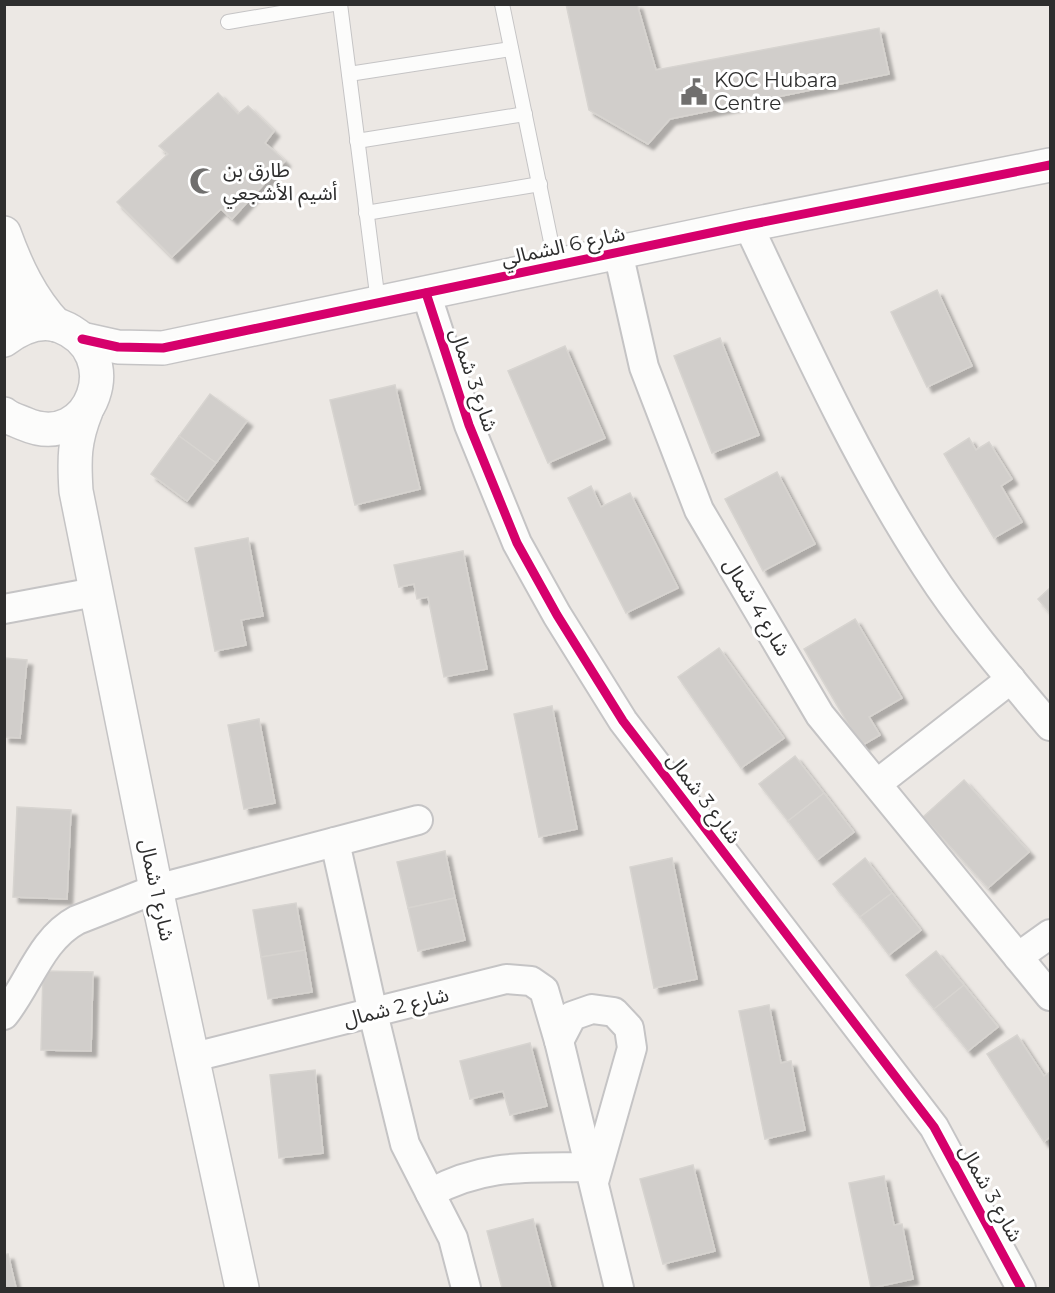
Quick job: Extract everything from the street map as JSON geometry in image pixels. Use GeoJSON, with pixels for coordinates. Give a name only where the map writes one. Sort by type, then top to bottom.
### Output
{"type":"FeatureCollection","features":[{"type":"Feature","properties":{"kind":"street","name":"شارع 6 الشمالي"},"geometry":{"type":"LineString","coordinates":[[4,340],[18,330],[36,324],[118,347],[163,348],[748,225],[1050,165]]}},
{"type":"Feature","properties":{"kind":"street"},"geometry":{"type":"LineString","coordinates":[[748,225],[837,412],[927,568],[987,652],[1050,726]]}},
{"type":"Feature","properties":{"kind":"street"},"geometry":{"type":"LineString","coordinates":[[4,330],[8,311],[7,239]]}},
{"type":"Feature","properties":{"kind":"street"},"geometry":{"type":"LineString","coordinates":[[7,239],[38,306],[93,356],[98,375],[90,403]]}},
{"type":"Feature","properties":{"kind":"street","name":"شارع 4 شمال"},"geometry":{"type":"LineString","coordinates":[[618,252],[644,367],[699,510],[820,715],[878,783],[1050,996]]}},
{"type":"Feature","properties":{"kind":"street","name":"شارع 3 شمال"},"geometry":{"type":"LineString","coordinates":[[426,293],[469,425],[517,543],[557,615],[622,721],[934,1127],[1021,1288]]}},
{"type":"Feature","properties":{"kind":"street","name":"شارع 6 الشمالي"},"geometry":{"type":"LineString","coordinates":[[41,431],[58,429],[73,422],[123,372],[163,348]]}},
{"type":"Feature","properties":{"kind":"street","name":"شارع 1 شمال"},"geometry":{"type":"LineString","coordinates":[[90,403],[76,436],[74,448],[76,491],[156,889],[242,1288]]}},
{"type":"Feature","properties":{"kind":"street"},"geometry":{"type":"LineString","coordinates":[[5,415],[41,431]]}},
{"type":"Feature","properties":{"kind":"street","name":"شارع 1 شمال"},"geometry":{"type":"LineString","coordinates":[[41,431],[76,491]]}},
{"type":"Feature","properties":{"kind":"street"},"geometry":{"type":"LineString","coordinates":[[4,609],[95,592]]}},
{"type":"Feature","properties":{"kind":"street"},"geometry":{"type":"LineString","coordinates":[[878,783],[1011,679]]}},
{"type":"Feature","properties":{"kind":"street"},"geometry":{"type":"LineString","coordinates":[[4,1015],[50,942],[66,925],[156,889],[418,820]]}},
{"type":"Feature","properties":{"kind":"street"},"geometry":{"type":"LineString","coordinates":[[336,842],[372,1013],[405,1144],[453,1238],[466,1288]]}},
{"type":"Feature","properties":{"kind":"street"},"geometry":{"type":"LineString","coordinates":[[1018,957],[1050,934]]}},
{"type":"Feature","properties":{"kind":"street","name":"شارع 2 شمال"},"geometry":{"type":"LineString","coordinates":[[194,1057],[506,979],[531,981],[544,990],[559,1041],[619,1288]]}},
{"type":"Feature","properties":{"kind":"street"},"geometry":{"type":"LineString","coordinates":[[430,1193],[456,1179],[491,1169],[591,1176],[632,1048],[629,1028],[614,1012],[592,1009],[572,1016],[559,1041]]}},
{"type":"Feature","properties":{"kind":"lane"},"geometry":{"type":"LineString","coordinates":[[228,22],[333,4]]}},
{"type":"Feature","properties":{"kind":"lane"},"geometry":{"type":"LineString","coordinates":[[340,4],[378,302]]}},
{"type":"Feature","properties":{"kind":"lane"},"geometry":{"type":"LineString","coordinates":[[502,4],[556,266]]}},
{"type":"Feature","properties":{"kind":"lane"},"geometry":{"type":"LineString","coordinates":[[349,74],[512,48]]}},
{"type":"Feature","properties":{"kind":"lane"},"geometry":{"type":"LineString","coordinates":[[357,141],[525,114]]}},
{"type":"Feature","properties":{"kind":"lane"},"geometry":{"type":"LineString","coordinates":[[366,213],[540,184]]}},
{"type":"Feature","properties":{"kind":"building","name":"KOC Hubara Centre"},"geometry":{"type":"Polygon","coordinates":[[[566,4],[637,4],[656,70],[879,28],[889,74],[670,119],[648,144],[589,110],[566,4]]]}},
{"type":"Feature","properties":{"kind":"building","name":"طارق بن أشيم الأشجعي"},"geometry":{"type":"Polygon","coordinates":[[[218,93],[238,114],[248,106],[274,131],[265,143],[285,161],[232,219],[221,209],[172,257],[117,202],[168,154],[159,146],[218,93]]]}},
{"type":"Feature","properties":{"kind":"building"},"geometry":{"type":"Polygon","coordinates":[[[937,290],[972,366],[927,387],[891,312],[937,290]]]}},
{"type":"Feature","properties":{"kind":"building"},"geometry":{"type":"Polygon","coordinates":[[[720,338],[759,435],[712,453],[674,356],[720,338]]]}},
{"type":"Feature","properties":{"kind":"building"},"geometry":{"type":"Polygon","coordinates":[[[565,346],[605,438],[548,463],[508,371],[565,346]]]}},
{"type":"Feature","properties":{"kind":"building"},"geometry":{"type":"Polygon","coordinates":[[[395,385],[420,489],[355,505],[330,400],[395,385]]]}},
{"type":"Feature","properties":{"kind":"building"},"geometry":{"type":"Polygon","coordinates":[[[210,394],[247,421],[216,463],[179,436],[210,394]]]}},
{"type":"Feature","properties":{"kind":"building"},"geometry":{"type":"Polygon","coordinates":[[[179,436],[216,463],[187,501],[151,474],[179,436]]]}},
{"type":"Feature","properties":{"kind":"building"},"geometry":{"type":"Polygon","coordinates":[[[969,438],[976,450],[989,442],[1012,479],[1001,486],[1022,522],[994,538],[944,454],[969,438]]]}},
{"type":"Feature","properties":{"kind":"building"},"geometry":{"type":"Polygon","coordinates":[[[777,472],[815,544],[763,571],[725,499],[777,472]]]}},
{"type":"Feature","properties":{"kind":"building"},"geometry":{"type":"Polygon","coordinates":[[[591,486],[601,507],[630,493],[678,588],[626,613],[568,498],[591,486]]]}},
{"type":"Feature","properties":{"kind":"building"},"geometry":{"type":"Polygon","coordinates":[[[248,538],[263,616],[241,620],[246,645],[215,651],[195,548],[248,538]]]}},
{"type":"Feature","properties":{"kind":"building"},"geometry":{"type":"Polygon","coordinates":[[[463,551],[487,669],[444,677],[428,597],[417,599],[414,584],[399,587],[394,565],[463,551]]]}},
{"type":"Feature","properties":{"kind":"building"},"geometry":{"type":"Polygon","coordinates":[[[1050,588],[1050,613],[1038,599],[1050,588]]]}},
{"type":"Feature","properties":{"kind":"building"},"geometry":{"type":"Polygon","coordinates":[[[855,619],[902,698],[869,717],[880,735],[861,746],[804,649],[855,619]]]}},
{"type":"Feature","properties":{"kind":"building"},"geometry":{"type":"Polygon","coordinates":[[[719,648],[784,738],[741,768],[678,677],[719,648]]]}},
{"type":"Feature","properties":{"kind":"building"},"geometry":{"type":"Polygon","coordinates":[[[4,658],[27,660],[20,738],[4,737],[4,658]]]}},
{"type":"Feature","properties":{"kind":"building"},"geometry":{"type":"Polygon","coordinates":[[[552,706],[577,829],[539,837],[514,714],[552,706]]]}},
{"type":"Feature","properties":{"kind":"building"},"geometry":{"type":"Polygon","coordinates":[[[259,719],[275,803],[244,809],[228,725],[259,719]]]}},
{"type":"Feature","properties":{"kind":"building"},"geometry":{"type":"Polygon","coordinates":[[[795,756],[824,793],[788,821],[759,784],[795,756]]]}},
{"type":"Feature","properties":{"kind":"building"},"geometry":{"type":"Polygon","coordinates":[[[964,780],[1029,852],[988,888],[923,817],[964,780]]]}},
{"type":"Feature","properties":{"kind":"building"},"geometry":{"type":"Polygon","coordinates":[[[824,793],[854,832],[817,860],[788,821],[824,793]]]}},
{"type":"Feature","properties":{"kind":"building"},"geometry":{"type":"Polygon","coordinates":[[[17,807],[71,810],[67,899],[13,897],[17,807]]]}},
{"type":"Feature","properties":{"kind":"building"},"geometry":{"type":"Polygon","coordinates":[[[445,851],[455,898],[408,908],[397,862],[445,851]]]}},
{"type":"Feature","properties":{"kind":"building"},"geometry":{"type":"Polygon","coordinates":[[[672,858],[697,979],[654,988],[630,867],[672,858]]]}},
{"type":"Feature","properties":{"kind":"building"},"geometry":{"type":"Polygon","coordinates":[[[865,858],[892,893],[860,917],[833,884],[865,858]]]}},
{"type":"Feature","properties":{"kind":"building"},"geometry":{"type":"Polygon","coordinates":[[[892,893],[921,930],[889,955],[860,917],[892,893]]]}},
{"type":"Feature","properties":{"kind":"building"},"geometry":{"type":"Polygon","coordinates":[[[455,898],[465,940],[418,951],[408,908],[455,898]]]}},
{"type":"Feature","properties":{"kind":"building"},"geometry":{"type":"Polygon","coordinates":[[[296,903],[305,950],[261,957],[253,910],[296,903]]]}},
{"type":"Feature","properties":{"kind":"building"},"geometry":{"type":"Polygon","coordinates":[[[305,950],[312,992],[268,999],[261,957],[305,950]]]}},
{"type":"Feature","properties":{"kind":"building"},"geometry":{"type":"Polygon","coordinates":[[[936,951],[964,985],[934,1009],[906,975],[936,951]]]}},
{"type":"Feature","properties":{"kind":"building"},"geometry":{"type":"Polygon","coordinates":[[[43,971],[93,972],[91,1051],[41,1050],[43,971]]]}},
{"type":"Feature","properties":{"kind":"building"},"geometry":{"type":"Polygon","coordinates":[[[964,985],[998,1027],[968,1051],[934,1009],[964,985]]]}},
{"type":"Feature","properties":{"kind":"building"},"geometry":{"type":"Polygon","coordinates":[[[769,1005],[781,1063],[791,1061],[805,1130],[765,1139],[739,1011],[769,1005]]]}},
{"type":"Feature","properties":{"kind":"building"},"geometry":{"type":"Polygon","coordinates":[[[1017,1035],[1044,1076],[1050,1072],[1050,1137],[1044,1142],[987,1054],[1017,1035]]]}},
{"type":"Feature","properties":{"kind":"building"},"geometry":{"type":"Polygon","coordinates":[[[530,1043],[547,1106],[510,1115],[503,1091],[470,1099],[460,1061],[530,1043]]]}},
{"type":"Feature","properties":{"kind":"building"},"geometry":{"type":"Polygon","coordinates":[[[315,1070],[323,1153],[279,1158],[270,1075],[315,1070]]]}},
{"type":"Feature","properties":{"kind":"building"},"geometry":{"type":"Polygon","coordinates":[[[693,1165],[715,1251],[663,1264],[640,1179],[693,1165]]]}},
{"type":"Feature","properties":{"kind":"building"},"geometry":{"type":"Polygon","coordinates":[[[884,1176],[894,1225],[902,1224],[913,1279],[871,1288],[849,1183],[884,1176]]]}},
{"type":"Feature","properties":{"kind":"building"},"geometry":{"type":"Polygon","coordinates":[[[533,1219],[551,1288],[502,1288],[487,1231],[533,1219]]]}},
{"type":"Feature","properties":{"kind":"building"},"geometry":{"type":"Polygon","coordinates":[[[8,1254],[16,1288],[4,1288],[4,1255],[8,1254]]]}},
{"type":"Feature","properties":{"kind":"cycle path"},"geometry":{"type":"LineString","coordinates":[[82,339],[118,347],[163,348],[748,225],[1050,165]]}},
{"type":"Feature","properties":{"kind":"cycle path"},"geometry":{"type":"LineString","coordinates":[[426,293],[469,425],[517,543],[557,615],[623,721],[934,1127],[1021,1288]]}},
{"type":"Feature","properties":{"kind":"place","name":"KOC Hubara Centre"},"geometry":{"type":"Point","coordinates":[694,92]}},
{"type":"Feature","properties":{"kind":"place","name":"طارق بن أشيم الأشجعي"},"geometry":{"type":"Point","coordinates":[203,181]}}]}
